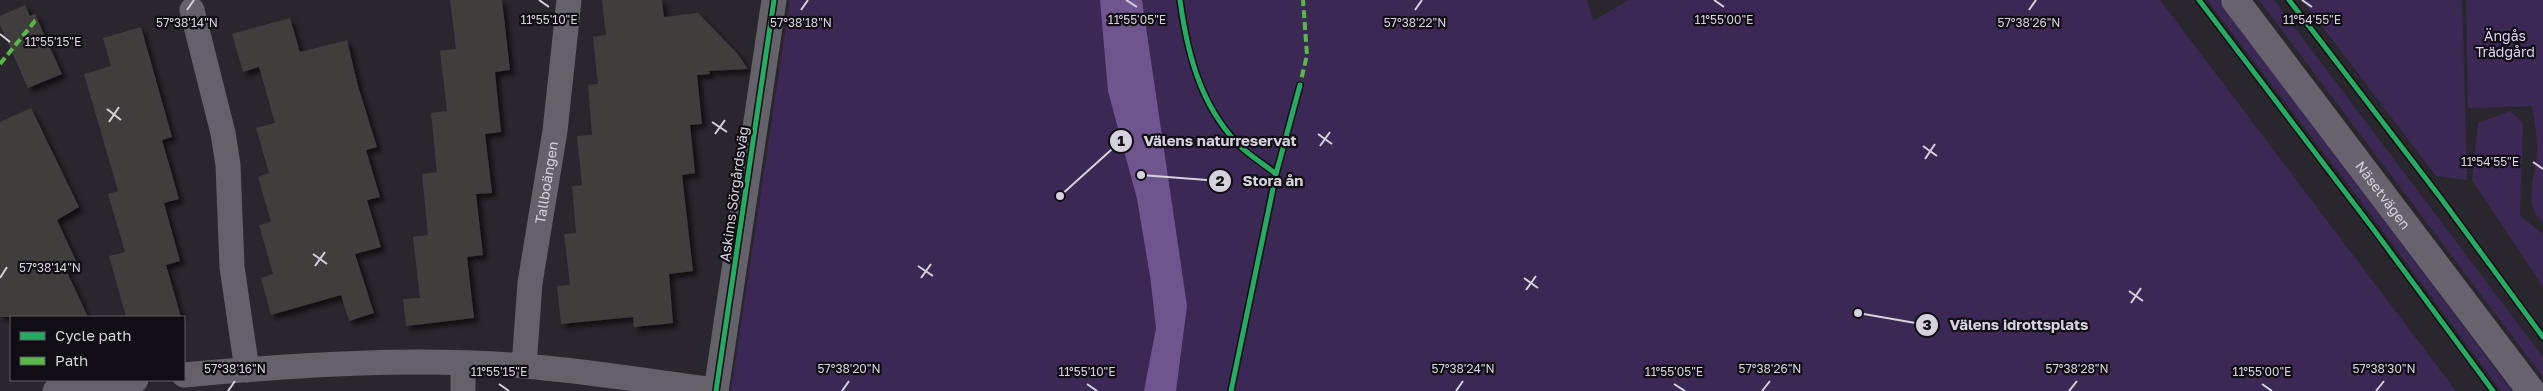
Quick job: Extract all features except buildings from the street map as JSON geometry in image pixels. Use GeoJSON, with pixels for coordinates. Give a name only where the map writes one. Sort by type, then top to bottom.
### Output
{"type":"FeatureCollection","features":[{"type":"Feature","properties":{"kind":"street","name":"Tallboängen"},"geometry":{"type":"LineString","coordinates":[[524,366],[530,283],[555,131],[569,0]]}},
{"type":"Feature","properties":{"kind":"street","name":"Askims Sörgårdsväg"},"geometry":{"type":"LineString","coordinates":[[716,390],[774,0]]}},
{"type":"Feature","properties":{"kind":"street","name":"Näsetvägen"},"geometry":{"type":"LineString","coordinates":[[2235,0],[2531,391]]}},
{"type":"Feature","properties":{"kind":"street"},"geometry":{"type":"LineString","coordinates":[[192,10],[224,133],[228,165],[231,264],[246,370]]}},
{"type":"Feature","properties":{"kind":"street"},"geometry":{"type":"LineString","coordinates":[[185,375],[362,363],[463,364],[524,366],[716,390]]}},
{"type":"Feature","properties":{"kind":"street"},"geometry":{"type":"LineString","coordinates":[[463,364],[463,391]]}},
{"type":"Feature","properties":{"kind":"street"},"geometry":{"type":"LineString","coordinates":[[55,391],[103,387],[131,381]]}},
{"type":"Feature","properties":{"kind":"green space"},"geometry":{"type":"Polygon","coordinates":[[[790,0],[1587,0],[1593,21],[1629,0],[2160,0],[2456,391],[731,391],[790,0]]]}},
{"type":"Feature","properties":{"kind":"green space"},"geometry":{"type":"Polygon","coordinates":[[[2207,0],[2219,0],[2512,391],[2501,391],[2360,200],[2207,0]]]}},
{"type":"Feature","properties":{"kind":"green space"},"geometry":{"type":"Polygon","coordinates":[[[2259,0],[2274,0],[2543,357],[2543,377],[2259,0]]]}},
{"type":"Feature","properties":{"kind":"green space"},"geometry":{"type":"Polygon","coordinates":[[[2302,0],[2462,0],[2467,180],[2436,176],[2302,0]]]}},
{"type":"Feature","properties":{"kind":"green space","name":"Ängås Trädgård"},"geometry":{"type":"Polygon","coordinates":[[[2466,0],[2543,0],[2543,222],[2536,215],[2532,196],[2537,146],[2532,106],[2468,108],[2466,0]]]}},
{"type":"Feature","properties":{"kind":"green space"},"geometry":{"type":"Polygon","coordinates":[[[2510,111],[2523,123],[2520,216],[2543,234],[2543,287],[2472,180],[2478,123],[2510,111]]]}},
{"type":"Feature","properties":{"kind":"shaded area"},"geometry":{"type":"Polygon","coordinates":[[[1100,0],[1142,0],[1187,306],[1176,391],[1144,391],[1156,328],[1150,276],[1137,199],[1108,91],[1100,0]]]}},
{"type":"Feature","properties":{"kind":"marked path"},"geometry":{"type":"LineString","coordinates":[[1299,89],[1307,55],[1303,0]]}},
{"type":"Feature","properties":{"kind":"marked path"},"geometry":{"type":"LineString","coordinates":[[0,64],[35,21],[39,20]]}},
{"type":"Feature","properties":{"kind":"cycle path"},"geometry":{"type":"LineString","coordinates":[[716,391],[774,0]]}},
{"type":"Feature","properties":{"kind":"cycle path"},"geometry":{"type":"LineString","coordinates":[[1180,0],[1191,58],[1213,112],[1241,147],[1276,174]]}},
{"type":"Feature","properties":{"kind":"cycle path"},"geometry":{"type":"LineString","coordinates":[[2199,0],[2371,226],[2493,391]]}},
{"type":"Feature","properties":{"kind":"cycle path"},"geometry":{"type":"LineString","coordinates":[[2289,0],[2440,197],[2543,337]]}},
{"type":"Feature","properties":{"kind":"cycle path"},"geometry":{"type":"LineString","coordinates":[[1231,391],[1276,174],[1300,85]]}},
{"type":"Feature","properties":{"kind":"place","name":"Stora ån"},"geometry":{"type":"Point","coordinates":[1141,175]}},
{"type":"Feature","properties":{"kind":"place","name":"Välens naturreservat"},"geometry":{"type":"Point","coordinates":[1060,196]}},
{"type":"Feature","properties":{"kind":"place","name":"Välens idrottsplats"},"geometry":{"type":"Point","coordinates":[1858,313]}}]}
